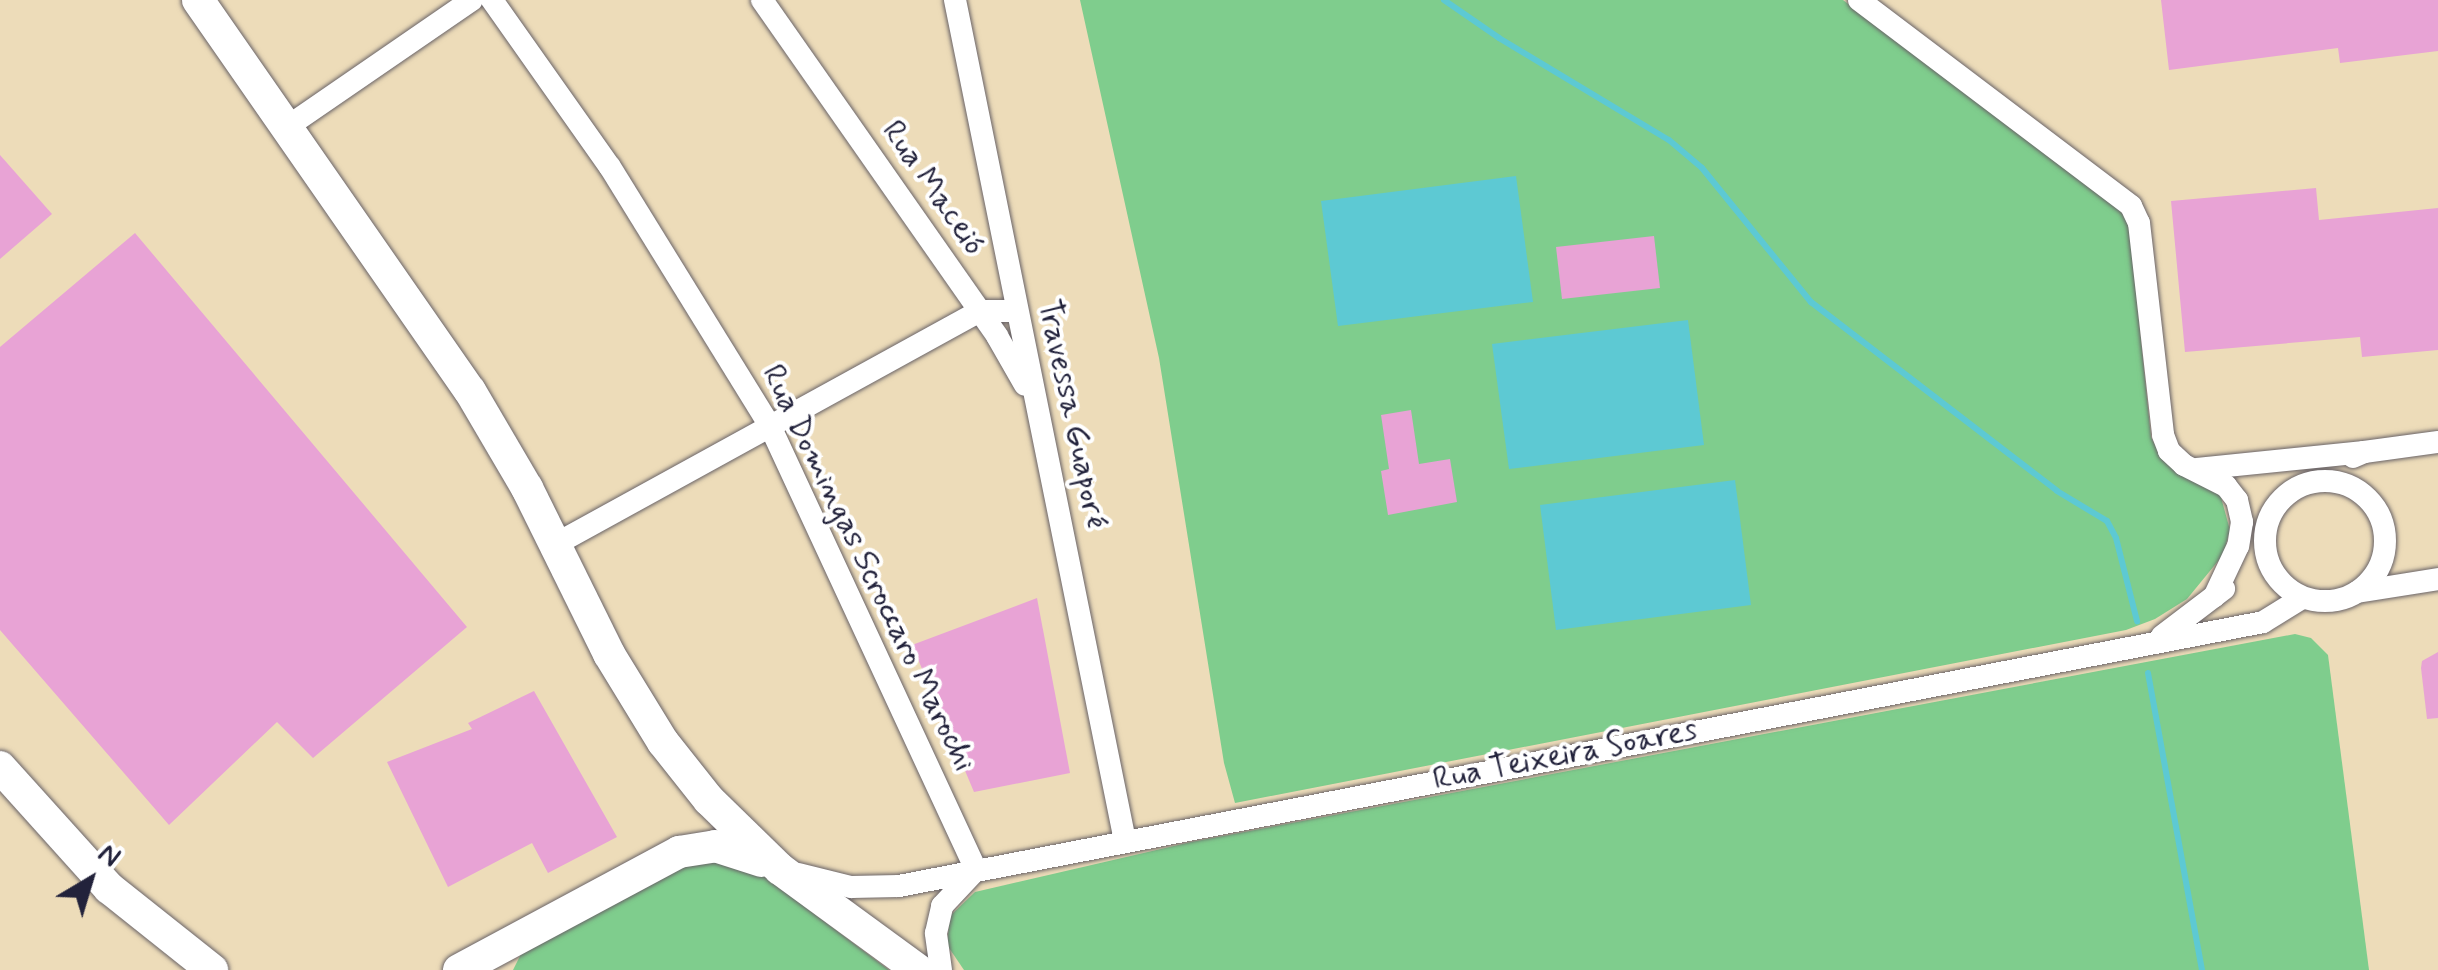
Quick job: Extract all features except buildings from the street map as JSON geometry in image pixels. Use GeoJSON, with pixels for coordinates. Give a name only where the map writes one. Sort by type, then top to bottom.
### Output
{"type":"FeatureCollection","features":[{"type":"Feature","properties":{"kind":"main road"},"geometry":{"type":"LineString","coordinates":[[198,0],[470,391],[556,544],[638,707],[709,800],[780,869],[918,970]]}},
{"type":"Feature","properties":{"kind":"main road"},"geometry":{"type":"LineString","coordinates":[[0,768],[110,888],[208,969]]}},
{"type":"Feature","properties":{"kind":"main road","name":"Rua Teixeira Soares"},"geometry":{"type":"LineString","coordinates":[[460,970],[504,956],[666,857],[695,847],[732,849],[780,869]]}},
{"type":"Feature","properties":{"kind":"street"},"geometry":{"type":"LineString","coordinates":[[287,127],[472,0]]}},
{"type":"Feature","properties":{"kind":"street","name":"Rua Domingas Scroccaro Marochi"},"geometry":{"type":"LineString","coordinates":[[492,0],[629,195],[770,426],[976,870]]}},
{"type":"Feature","properties":{"kind":"street","name":"Rua Maceió"},"geometry":{"type":"LineString","coordinates":[[762,0],[997,336],[1040,418]]}},
{"type":"Feature","properties":{"kind":"street","name":"Travessa Guaporé"},"geometry":{"type":"LineString","coordinates":[[955,0],[1125,841]]}},
{"type":"Feature","properties":{"kind":"street"},"geometry":{"type":"LineString","coordinates":[[1859,0],[2131,206],[2139,222],[2164,436],[2169,451],[2184,465],[2226,486],[2237,500],[2242,522],[2238,546],[2214,598]]}},
{"type":"Feature","properties":{"kind":"street"},"geometry":{"type":"LineString","coordinates":[[556,544],[979,310],[1019,318],[1012,334],[997,336]]}},
{"type":"Feature","properties":{"kind":"street"},"geometry":{"type":"LineString","coordinates":[[2197,469],[2438,442]]}},
{"type":"Feature","properties":{"kind":"street"},"geometry":{"type":"LineString","coordinates":[[2364,452],[2283,498],[2266,530],[2272,568],[2302,598],[2338,599],[2357,592],[2438,579]]}},
{"type":"Feature","properties":{"kind":"street"},"geometry":{"type":"LineString","coordinates":[[2297,487],[2317,481],[2338,482],[2356,489],[2382,520],[2382,561],[2373,578],[2357,592]]}},
{"type":"Feature","properties":{"kind":"street","name":"Rua Teixeira Soares"},"geometry":{"type":"LineString","coordinates":[[2154,640],[2232,581],[2266,530]]}},
{"type":"Feature","properties":{"kind":"street","name":"Rua Teixeira Soares"},"geometry":{"type":"LineString","coordinates":[[780,869],[824,882],[873,888],[976,870],[2263,622],[2302,598]]}},
{"type":"Feature","properties":{"kind":"street"},"geometry":{"type":"LineString","coordinates":[[941,970],[936,933],[942,906],[953,889],[976,870]]}},
{"type":"Feature","properties":{"kind":"green space"},"geometry":{"type":"Polygon","coordinates":[[[1080,0],[1843,0],[2121,211],[2129,224],[2151,437],[2160,455],[2219,490],[2230,530],[2223,555],[2187,599],[2155,619],[2126,630],[1235,803],[1224,763],[1159,358],[1080,0]]]}},
{"type":"Feature","properties":{"kind":"green space"},"geometry":{"type":"Polygon","coordinates":[[[2295,634],[2311,638],[2328,655],[2369,970],[964,970],[947,945],[950,916],[975,892],[1191,842],[2295,634]]]}},
{"type":"Feature","properties":{"kind":"green space"},"geometry":{"type":"Polygon","coordinates":[[[686,854],[761,874],[889,970],[513,970],[521,954],[686,854]]]}},
{"type":"Feature","properties":{"kind":"water"},"geometry":{"type":"Polygon","coordinates":[[[1516,176],[1533,302],[1338,326],[1321,201],[1516,176]]]}},
{"type":"Feature","properties":{"kind":"water"},"geometry":{"type":"Polygon","coordinates":[[[1688,320],[1704,445],[1509,469],[1492,344],[1688,320]]]}},
{"type":"Feature","properties":{"kind":"water"},"geometry":{"type":"Polygon","coordinates":[[[1735,480],[1751,605],[1556,630],[1540,505],[1735,480]]]}},
{"type":"Feature","properties":{"kind":"waterway"},"geometry":{"type":"LineString","coordinates":[[1444,0],[1499,38],[1669,140],[1702,168],[1811,302],[2057,491],[2107,521],[2116,538],[2137,621]]}},
{"type":"Feature","properties":{"kind":"waterway"},"geometry":{"type":"LineString","coordinates":[[2148,673],[2202,970]]}}]}
